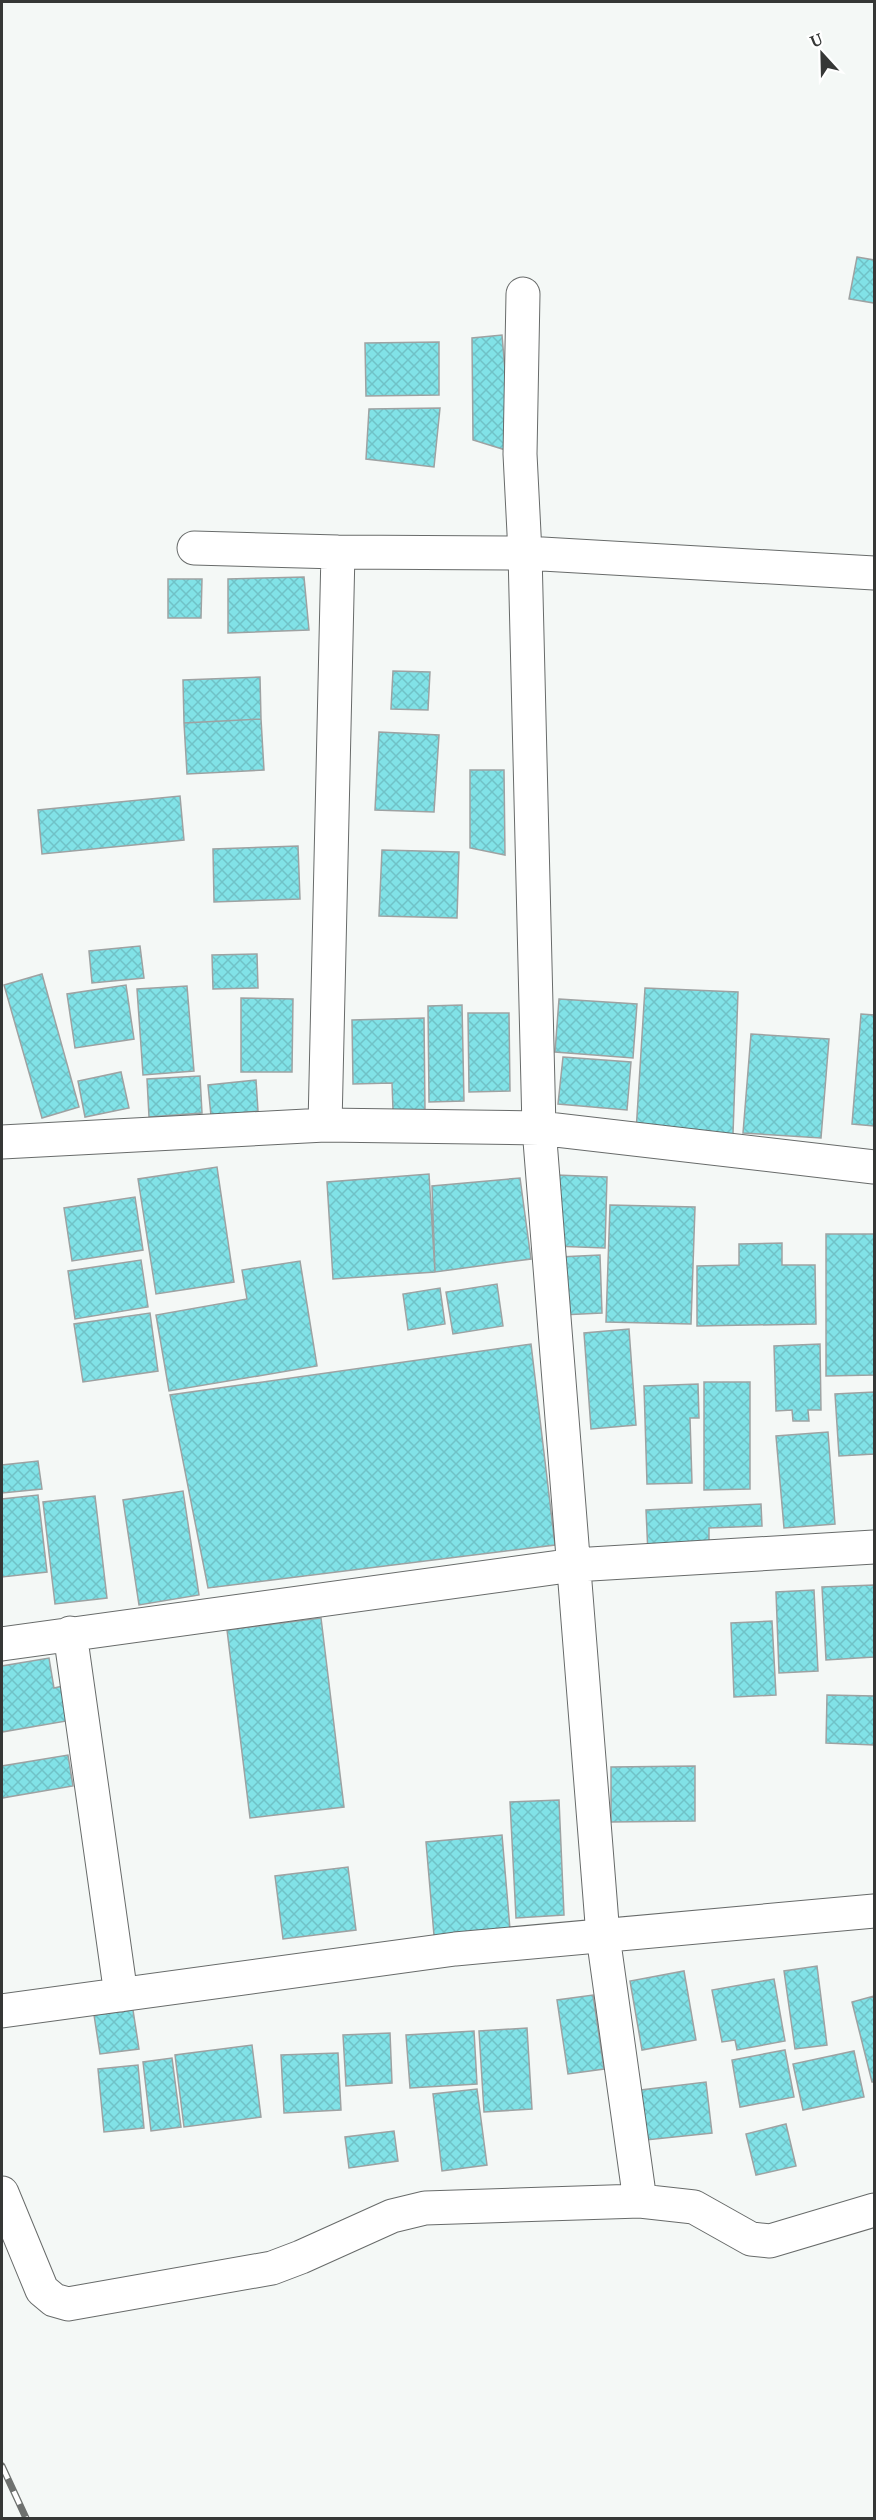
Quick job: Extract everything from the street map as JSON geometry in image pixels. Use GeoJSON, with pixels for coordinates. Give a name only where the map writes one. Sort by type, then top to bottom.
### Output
{"type":"FeatureCollection","features":[{"type":"Feature","properties":{"kind":"street"},"geometry":{"type":"LineString","coordinates":[[523,294],[520,454],[525,553],[539,1128],[603,1936],[640,2201]]}},
{"type":"Feature","properties":{"kind":"street"},"geometry":{"type":"LineString","coordinates":[[194,548],[338,552],[525,553],[874,573]]}},
{"type":"Feature","properties":{"kind":"street"},"geometry":{"type":"LineString","coordinates":[[326,1125],[338,552]]}},
{"type":"Feature","properties":{"kind":"street"},"geometry":{"type":"LineString","coordinates":[[2,1142],[326,1125],[539,1128],[874,1167]]}},
{"type":"Feature","properties":{"kind":"street"},"geometry":{"type":"LineString","coordinates":[[2,1644],[574,1565],[874,1547]]}},
{"type":"Feature","properties":{"kind":"street"},"geometry":{"type":"LineString","coordinates":[[70,1633],[121,1995]]}},
{"type":"Feature","properties":{"kind":"street"},"geometry":{"type":"LineString","coordinates":[[2,2011],[455,1949],[874,1911]]}},
{"type":"Feature","properties":{"kind":"street"},"geometry":{"type":"LineString","coordinates":[[2,2193],[42,2290],[54,2300],[68,2304],[272,2268],[392,2216],[424,2208],[640,2201],[694,2207],[751,2239],[770,2241],[874,2210]]}},
{"type":"Feature","properties":{"kind":"building"},"geometry":{"type":"Polygon","coordinates":[[[857,257],[874,260],[874,303],[849,299],[857,257]]]}},
{"type":"Feature","properties":{"kind":"building"},"geometry":{"type":"Polygon","coordinates":[[[502,335],[512,452],[473,440],[472,338],[502,335]]]}},
{"type":"Feature","properties":{"kind":"building"},"geometry":{"type":"Polygon","coordinates":[[[439,342],[439,395],[366,396],[365,343],[439,342]]]}},
{"type":"Feature","properties":{"kind":"building"},"geometry":{"type":"Polygon","coordinates":[[[440,408],[434,467],[366,459],[369,409],[440,408]]]}},
{"type":"Feature","properties":{"kind":"building"},"geometry":{"type":"Polygon","coordinates":[[[304,577],[309,630],[228,633],[228,579],[304,577]]]}},
{"type":"Feature","properties":{"kind":"building"},"geometry":{"type":"Polygon","coordinates":[[[168,579],[202,579],[201,618],[168,618],[168,579]]]}},
{"type":"Feature","properties":{"kind":"building"},"geometry":{"type":"Polygon","coordinates":[[[393,671],[430,672],[428,710],[391,709],[393,671]]]}},
{"type":"Feature","properties":{"kind":"building"},"geometry":{"type":"Polygon","coordinates":[[[260,677],[261,719],[184,723],[183,680],[260,677]]]}},
{"type":"Feature","properties":{"kind":"building"},"geometry":{"type":"Polygon","coordinates":[[[261,719],[264,770],[187,774],[184,723],[261,719]]]}},
{"type":"Feature","properties":{"kind":"building"},"geometry":{"type":"Polygon","coordinates":[[[379,732],[439,735],[434,812],[375,810],[379,732]]]}},
{"type":"Feature","properties":{"kind":"building"},"geometry":{"type":"Polygon","coordinates":[[[470,770],[504,770],[505,855],[470,848],[470,770]]]}},
{"type":"Feature","properties":{"kind":"building"},"geometry":{"type":"Polygon","coordinates":[[[180,796],[184,840],[42,854],[38,810],[180,796]]]}},
{"type":"Feature","properties":{"kind":"building"},"geometry":{"type":"Polygon","coordinates":[[[298,846],[300,899],[214,902],[213,849],[298,846]]]}},
{"type":"Feature","properties":{"kind":"building"},"geometry":{"type":"Polygon","coordinates":[[[382,850],[459,852],[457,918],[379,916],[382,850]]]}},
{"type":"Feature","properties":{"kind":"building"},"geometry":{"type":"Polygon","coordinates":[[[140,946],[144,978],[92,983],[89,951],[140,946]]]}},
{"type":"Feature","properties":{"kind":"building"},"geometry":{"type":"Polygon","coordinates":[[[257,954],[258,988],[213,989],[212,955],[257,954]]]}},
{"type":"Feature","properties":{"kind":"building"},"geometry":{"type":"Polygon","coordinates":[[[42,974],[79,1107],[42,1118],[4,985],[42,974]]]}},
{"type":"Feature","properties":{"kind":"building"},"geometry":{"type":"Polygon","coordinates":[[[126,985],[134,1039],[75,1048],[67,994],[126,985]]]}},
{"type":"Feature","properties":{"kind":"building"},"geometry":{"type":"Polygon","coordinates":[[[187,986],[194,1071],[143,1075],[137,989],[187,986]]]}},
{"type":"Feature","properties":{"kind":"building"},"geometry":{"type":"Polygon","coordinates":[[[645,988],[738,992],[733,1134],[636,1132],[645,988]]]}},
{"type":"Feature","properties":{"kind":"building"},"geometry":{"type":"Polygon","coordinates":[[[241,998],[293,999],[292,1072],[241,1072],[241,998]]]}},
{"type":"Feature","properties":{"kind":"building"},"geometry":{"type":"Polygon","coordinates":[[[559,999],[637,1004],[633,1058],[555,1052],[559,999]]]}},
{"type":"Feature","properties":{"kind":"building"},"geometry":{"type":"Polygon","coordinates":[[[462,1005],[464,1101],[429,1102],[428,1006],[462,1005]]]}},
{"type":"Feature","properties":{"kind":"building"},"geometry":{"type":"Polygon","coordinates":[[[468,1013],[509,1013],[510,1091],[469,1092],[468,1013]]]}},
{"type":"Feature","properties":{"kind":"building"},"geometry":{"type":"Polygon","coordinates":[[[861,1014],[874,1015],[874,1126],[852,1124],[861,1014]]]}},
{"type":"Feature","properties":{"kind":"building"},"geometry":{"type":"Polygon","coordinates":[[[424,1018],[425,1110],[393,1110],[392,1083],[353,1084],[352,1020],[424,1018]]]}},
{"type":"Feature","properties":{"kind":"building"},"geometry":{"type":"Polygon","coordinates":[[[751,1034],[829,1039],[821,1138],[743,1133],[751,1034]]]}},
{"type":"Feature","properties":{"kind":"building"},"geometry":{"type":"Polygon","coordinates":[[[563,1057],[631,1062],[627,1110],[558,1104],[563,1057]]]}},
{"type":"Feature","properties":{"kind":"building"},"geometry":{"type":"Polygon","coordinates":[[[121,1072],[129,1108],[85,1117],[78,1081],[121,1072]]]}},
{"type":"Feature","properties":{"kind":"building"},"geometry":{"type":"Polygon","coordinates":[[[200,1076],[202,1113],[149,1117],[147,1079],[200,1076]]]}},
{"type":"Feature","properties":{"kind":"building"},"geometry":{"type":"Polygon","coordinates":[[[256,1080],[258,1111],[211,1116],[208,1085],[256,1080]]]}},
{"type":"Feature","properties":{"kind":"building"},"geometry":{"type":"Polygon","coordinates":[[[217,1167],[234,1282],[156,1294],[138,1179],[217,1167]]]}},
{"type":"Feature","properties":{"kind":"building"},"geometry":{"type":"Polygon","coordinates":[[[429,1174],[435,1272],[333,1279],[327,1182],[429,1174]]]}},
{"type":"Feature","properties":{"kind":"building"},"geometry":{"type":"Polygon","coordinates":[[[556,1175],[607,1177],[605,1248],[553,1246],[556,1175]]]}},
{"type":"Feature","properties":{"kind":"building"},"geometry":{"type":"Polygon","coordinates":[[[520,1178],[531,1259],[435,1272],[432,1186],[520,1178]]]}},
{"type":"Feature","properties":{"kind":"building"},"geometry":{"type":"Polygon","coordinates":[[[135,1197],[143,1250],[72,1261],[64,1208],[135,1197]]]}},
{"type":"Feature","properties":{"kind":"building"},"geometry":{"type":"Polygon","coordinates":[[[610,1205],[695,1207],[691,1324],[606,1322],[610,1205]]]}},
{"type":"Feature","properties":{"kind":"building"},"geometry":{"type":"Polygon","coordinates":[[[826,1234],[874,1234],[874,1375],[826,1376],[826,1234]]]}},
{"type":"Feature","properties":{"kind":"building"},"geometry":{"type":"Polygon","coordinates":[[[782,1243],[782,1265],[815,1265],[816,1324],[697,1326],[697,1266],[739,1265],[739,1244],[782,1243]]]}},
{"type":"Feature","properties":{"kind":"building"},"geometry":{"type":"Polygon","coordinates":[[[600,1255],[602,1313],[561,1315],[559,1257],[600,1255]]]}},
{"type":"Feature","properties":{"kind":"building"},"geometry":{"type":"Polygon","coordinates":[[[141,1260],[148,1307],[75,1319],[68,1271],[141,1260]]]}},
{"type":"Feature","properties":{"kind":"building"},"geometry":{"type":"Polygon","coordinates":[[[300,1261],[317,1366],[169,1391],[156,1315],[247,1299],[242,1270],[300,1261]]]}},
{"type":"Feature","properties":{"kind":"building"},"geometry":{"type":"Polygon","coordinates":[[[497,1284],[503,1326],[453,1334],[446,1292],[497,1284]]]}},
{"type":"Feature","properties":{"kind":"building"},"geometry":{"type":"Polygon","coordinates":[[[440,1288],[445,1324],[408,1330],[403,1294],[440,1288]]]}},
{"type":"Feature","properties":{"kind":"building"},"geometry":{"type":"Polygon","coordinates":[[[150,1313],[158,1371],[83,1382],[74,1324],[150,1313]]]}},
{"type":"Feature","properties":{"kind":"building"},"geometry":{"type":"Polygon","coordinates":[[[629,1329],[636,1425],[591,1429],[584,1333],[629,1329]]]}},
{"type":"Feature","properties":{"kind":"building"},"geometry":{"type":"Polygon","coordinates":[[[531,1344],[555,1545],[208,1588],[170,1395],[531,1344]]]}},
{"type":"Feature","properties":{"kind":"building"},"geometry":{"type":"Polygon","coordinates":[[[820,1344],[821,1410],[808,1410],[809,1421],[793,1421],[792,1410],[776,1411],[774,1346],[820,1344]]]}},
{"type":"Feature","properties":{"kind":"building"},"geometry":{"type":"Polygon","coordinates":[[[704,1382],[750,1382],[750,1489],[704,1490],[704,1382]]]}},
{"type":"Feature","properties":{"kind":"building"},"geometry":{"type":"Polygon","coordinates":[[[698,1384],[699,1418],[690,1418],[692,1483],[647,1484],[644,1386],[698,1384]]]}},
{"type":"Feature","properties":{"kind":"building"},"geometry":{"type":"Polygon","coordinates":[[[874,1392],[874,1454],[839,1456],[835,1394],[874,1392]]]}},
{"type":"Feature","properties":{"kind":"building"},"geometry":{"type":"Polygon","coordinates":[[[828,1432],[835,1524],[784,1528],[776,1436],[828,1432]]]}},
{"type":"Feature","properties":{"kind":"building"},"geometry":{"type":"Polygon","coordinates":[[[38,1461],[42,1489],[2,1493],[2,1465],[38,1461]]]}},
{"type":"Feature","properties":{"kind":"building"},"geometry":{"type":"Polygon","coordinates":[[[183,1491],[199,1595],[139,1605],[123,1500],[183,1491]]]}},
{"type":"Feature","properties":{"kind":"building"},"geometry":{"type":"Polygon","coordinates":[[[38,1495],[47,1572],[2,1577],[2,1499],[38,1495]]]}},
{"type":"Feature","properties":{"kind":"building"},"geometry":{"type":"Polygon","coordinates":[[[95,1496],[107,1598],[55,1604],[43,1502],[95,1496]]]}},
{"type":"Feature","properties":{"kind":"building"},"geometry":{"type":"Polygon","coordinates":[[[761,1504],[762,1526],[709,1528],[709,1551],[648,1554],[646,1510],[761,1504]]]}},
{"type":"Feature","properties":{"kind":"building"},"geometry":{"type":"Polygon","coordinates":[[[874,1585],[874,1657],[826,1660],[822,1587],[874,1585]]]}},
{"type":"Feature","properties":{"kind":"building"},"geometry":{"type":"Polygon","coordinates":[[[814,1590],[818,1671],[779,1673],[776,1592],[814,1590]]]}},
{"type":"Feature","properties":{"kind":"building"},"geometry":{"type":"Polygon","coordinates":[[[321,1618],[344,1807],[250,1818],[227,1630],[321,1618]]]}},
{"type":"Feature","properties":{"kind":"building"},"geometry":{"type":"Polygon","coordinates":[[[772,1621],[776,1695],[734,1697],[731,1623],[772,1621]]]}},
{"type":"Feature","properties":{"kind":"building"},"geometry":{"type":"Polygon","coordinates":[[[49,1658],[54,1688],[72,1684],[78,1719],[2,1732],[2,1666],[49,1658]]]}},
{"type":"Feature","properties":{"kind":"building"},"geometry":{"type":"Polygon","coordinates":[[[827,1695],[874,1696],[874,1745],[826,1743],[827,1695]]]}},
{"type":"Feature","properties":{"kind":"building"},"geometry":{"type":"Polygon","coordinates":[[[68,1755],[73,1786],[2,1798],[2,1766],[68,1755]]]}},
{"type":"Feature","properties":{"kind":"building"},"geometry":{"type":"Polygon","coordinates":[[[695,1766],[695,1821],[611,1822],[611,1767],[695,1766]]]}},
{"type":"Feature","properties":{"kind":"building"},"geometry":{"type":"Polygon","coordinates":[[[559,1800],[564,1915],[516,1918],[510,1802],[559,1800]]]}},
{"type":"Feature","properties":{"kind":"building"},"geometry":{"type":"Polygon","coordinates":[[[502,1835],[511,1941],[435,1947],[426,1842],[502,1835]]]}},
{"type":"Feature","properties":{"kind":"building"},"geometry":{"type":"Polygon","coordinates":[[[348,1867],[356,1930],[283,1939],[275,1876],[348,1867]]]}},
{"type":"Feature","properties":{"kind":"building"},"geometry":{"type":"Polygon","coordinates":[[[817,1966],[827,2045],[795,2049],[784,1971],[817,1966]]]}},
{"type":"Feature","properties":{"kind":"building"},"geometry":{"type":"Polygon","coordinates":[[[684,1971],[696,2040],[642,2050],[630,1981],[684,1971]]]}},
{"type":"Feature","properties":{"kind":"building"},"geometry":{"type":"Polygon","coordinates":[[[774,1979],[785,2041],[737,2050],[735,2040],[722,2042],[712,1990],[774,1979]]]}},
{"type":"Feature","properties":{"kind":"building"},"geometry":{"type":"Polygon","coordinates":[[[593,1995],[604,2069],[568,2074],[557,2000],[593,1995]]]}},
{"type":"Feature","properties":{"kind":"building"},"geometry":{"type":"Polygon","coordinates":[[[874,1996],[874,2082],[872,2082],[852,2002],[874,1996]]]}},
{"type":"Feature","properties":{"kind":"building"},"geometry":{"type":"Polygon","coordinates":[[[133,2010],[139,2049],[100,2054],[94,2015],[133,2010]]]}},
{"type":"Feature","properties":{"kind":"building"},"geometry":{"type":"Polygon","coordinates":[[[527,2028],[532,2109],[484,2112],[479,2031],[527,2028]]]}},
{"type":"Feature","properties":{"kind":"building"},"geometry":{"type":"Polygon","coordinates":[[[474,2031],[477,2084],[410,2088],[406,2035],[474,2031]]]}},
{"type":"Feature","properties":{"kind":"building"},"geometry":{"type":"Polygon","coordinates":[[[390,2033],[392,2083],[346,2086],[343,2035],[390,2033]]]}},
{"type":"Feature","properties":{"kind":"building"},"geometry":{"type":"Polygon","coordinates":[[[252,2045],[261,2117],[184,2127],[175,2055],[252,2045]]]}},
{"type":"Feature","properties":{"kind":"building"},"geometry":{"type":"Polygon","coordinates":[[[785,2050],[794,2097],[740,2107],[732,2060],[785,2050]]]}},
{"type":"Feature","properties":{"kind":"building"},"geometry":{"type":"Polygon","coordinates":[[[854,2051],[864,2097],[803,2110],[793,2064],[854,2051]]]}},
{"type":"Feature","properties":{"kind":"building"},"geometry":{"type":"Polygon","coordinates":[[[338,2053],[341,2110],[284,2113],[281,2055],[338,2053]]]}},
{"type":"Feature","properties":{"kind":"building"},"geometry":{"type":"Polygon","coordinates":[[[172,2058],[181,2127],[151,2131],[143,2062],[172,2058]]]}},
{"type":"Feature","properties":{"kind":"building"},"geometry":{"type":"Polygon","coordinates":[[[138,2065],[144,2128],[104,2132],[98,2069],[138,2065]]]}},
{"type":"Feature","properties":{"kind":"building"},"geometry":{"type":"Polygon","coordinates":[[[706,2082],[712,2133],[646,2140],[641,2090],[706,2082]]]}},
{"type":"Feature","properties":{"kind":"building"},"geometry":{"type":"Polygon","coordinates":[[[477,2089],[487,2165],[442,2171],[433,2094],[477,2089]]]}},
{"type":"Feature","properties":{"kind":"building"},"geometry":{"type":"Polygon","coordinates":[[[786,2124],[796,2166],[756,2175],[746,2134],[786,2124]]]}},
{"type":"Feature","properties":{"kind":"building"},"geometry":{"type":"Polygon","coordinates":[[[394,2131],[398,2161],[349,2168],[345,2137],[394,2131]]]}},
{"type":"Feature","properties":{"kind":"railway"},"geometry":{"type":"LineString","coordinates":[[2,2466],[26,2518]]}}]}
